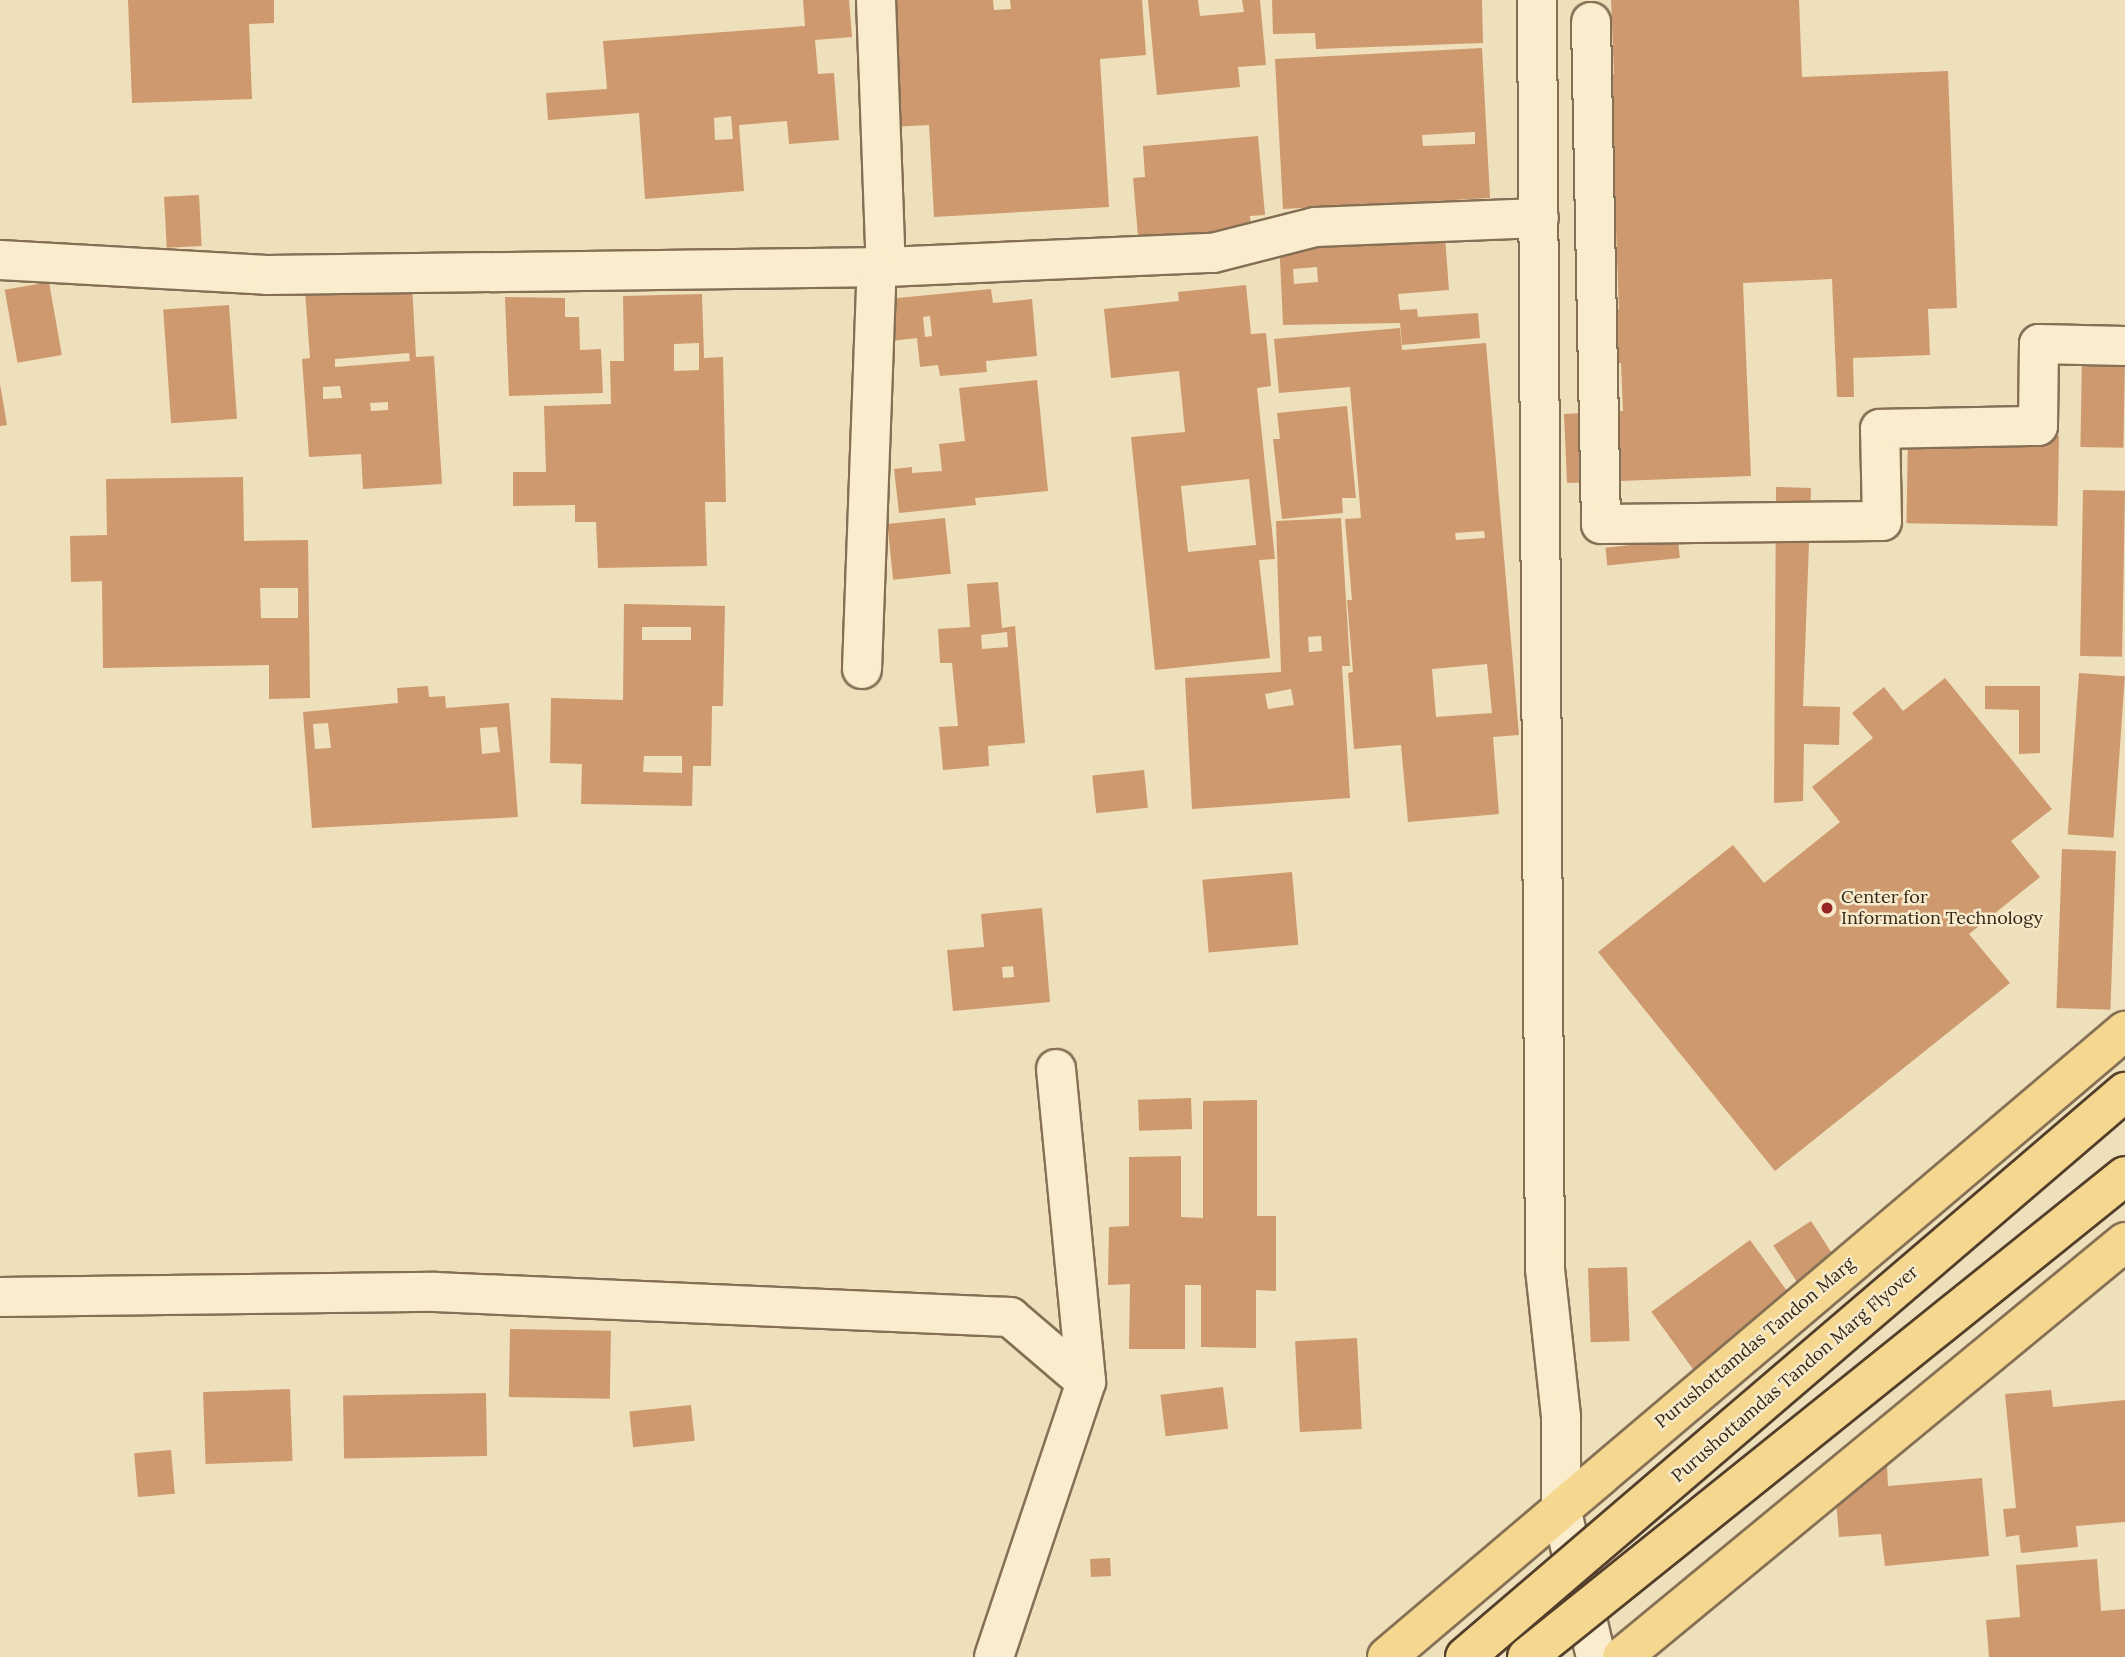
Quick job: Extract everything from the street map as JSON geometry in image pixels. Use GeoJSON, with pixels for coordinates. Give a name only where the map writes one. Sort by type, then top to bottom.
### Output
{"type":"FeatureCollection","features":[{"type":"Feature","properties":{"kind":"main road","name":"Purushottamdas Tandon Marg"},"geometry":{"type":"LineString","coordinates":[[1387,1657],[2125,1031]]}},
{"type":"Feature","properties":{"kind":"main road","name":"Purushottamdas Tandon Marg Flyover"},"geometry":{"type":"LineString","coordinates":[[1465,1657],[2125,1091]]}},
{"type":"Feature","properties":{"kind":"main road"},"geometry":{"type":"LineString","coordinates":[[1527,1657],[2125,1176]]}},
{"type":"Feature","properties":{"kind":"main road"},"geometry":{"type":"LineString","coordinates":[[1622,1657],[2125,1242]]}},
{"type":"Feature","properties":{"kind":"street"},"geometry":{"type":"LineString","coordinates":[[862,669],[881,267],[876,0]]}},
{"type":"Feature","properties":{"kind":"street"},"geometry":{"type":"LineString","coordinates":[[1537,0],[1545,1269],[1561,1417],[1561,1508],[1596,1657]]}},
{"type":"Feature","properties":{"kind":"street"},"geometry":{"type":"LineString","coordinates":[[1591,22],[1601,524],[1882,521],[1881,429],[2038,426],[2039,344],[2125,346]]}},
{"type":"Feature","properties":{"kind":"street"},"geometry":{"type":"LineString","coordinates":[[0,260],[267,275],[881,267],[1213,253],[1315,227],[1539,218]]}},
{"type":"Feature","properties":{"kind":"street"},"geometry":{"type":"LineString","coordinates":[[994,1657],[1086,1382],[1056,1069]]}},
{"type":"Feature","properties":{"kind":"street"},"geometry":{"type":"LineString","coordinates":[[0,1297],[435,1292],[1010,1317],[1086,1382]]}},
{"type":"Feature","properties":{"kind":"building"},"geometry":{"type":"Polygon","coordinates":[[[128,0],[274,0],[274,23],[249,24],[252,99],[132,103],[128,0]]]}},
{"type":"Feature","properties":{"kind":"building"},"geometry":{"type":"Polygon","coordinates":[[[803,0],[849,0],[852,37],[815,40],[818,74],[834,73],[839,140],[789,144],[787,121],[739,125],[744,191],[645,199],[639,113],[548,120],[546,93],[607,89],[603,41],[805,26],[803,0]],[[731,116],[714,118],[715,140],[733,139],[731,116]]]}},
{"type":"Feature","properties":{"kind":"building"},"geometry":{"type":"Polygon","coordinates":[[[883,0],[993,0],[994,10],[1011,9],[1010,0],[1142,0],[1146,55],[1100,59],[1109,207],[934,217],[929,125],[891,127],[883,0]]]}},
{"type":"Feature","properties":{"kind":"building"},"geometry":{"type":"Polygon","coordinates":[[[1148,0],[1198,0],[1200,16],[1244,12],[1242,0],[1260,0],[1266,65],[1238,67],[1240,87],[1157,95],[1148,0]]]}},
{"type":"Feature","properties":{"kind":"building"},"geometry":{"type":"Polygon","coordinates":[[[1272,0],[1482,0],[1483,43],[1316,49],[1315,33],[1273,34],[1272,0]]]}},
{"type":"Feature","properties":{"kind":"building"},"geometry":{"type":"Polygon","coordinates":[[[1611,0],[1799,0],[1802,77],[1948,71],[1957,308],[1928,309],[1930,355],[1853,358],[1854,397],[1837,397],[1832,279],[1743,283],[1751,476],[1567,483],[1564,414],[1623,411],[1621,363],[1603,364],[1600,310],[1619,309],[1612,125],[1594,75],[1614,74],[1611,0]]]}},
{"type":"Feature","properties":{"kind":"building"},"geometry":{"type":"Polygon","coordinates":[[[1482,48],[1490,198],[1283,209],[1275,59],[1482,48]],[[1475,132],[1422,135],[1423,146],[1475,144],[1475,132]]]}},
{"type":"Feature","properties":{"kind":"building"},"geometry":{"type":"Polygon","coordinates":[[[1258,136],[1265,215],[1250,216],[1252,238],[1139,248],[1133,178],[1145,177],[1143,146],[1258,136]]]}},
{"type":"Feature","properties":{"kind":"building"},"geometry":{"type":"Polygon","coordinates":[[[199,195],[202,246],[167,248],[164,197],[199,195]]]}},
{"type":"Feature","properties":{"kind":"building"},"geometry":{"type":"Polygon","coordinates":[[[1445,236],[1449,290],[1398,294],[1400,310],[1417,309],[1418,317],[1478,313],[1480,338],[1402,345],[1400,323],[1283,325],[1279,238],[1445,236]],[[1317,267],[1293,269],[1294,284],[1318,282],[1317,267]]]}},
{"type":"Feature","properties":{"kind":"building"},"geometry":{"type":"Polygon","coordinates":[[[49,282],[62,355],[18,363],[5,290],[49,282]]]}},
{"type":"Feature","properties":{"kind":"building"},"geometry":{"type":"Polygon","coordinates":[[[412,284],[416,357],[434,356],[442,484],[363,489],[361,454],[309,457],[302,359],[310,358],[305,291],[412,284]],[[409,353],[335,359],[335,367],[410,361],[409,353]],[[340,386],[323,387],[323,399],[342,398],[340,386]],[[388,402],[370,403],[371,411],[388,410],[388,402]]]}},
{"type":"Feature","properties":{"kind":"building"},"geometry":{"type":"Polygon","coordinates":[[[1246,285],[1251,334],[1266,333],[1271,386],[1257,388],[1275,559],[1259,560],[1270,658],[1155,670],[1131,437],[1185,432],[1179,371],[1111,378],[1104,309],[1179,301],[1178,292],[1246,285]],[[1249,479],[1181,486],[1188,552],[1256,545],[1249,479]]]}},
{"type":"Feature","properties":{"kind":"building"},"geometry":{"type":"Polygon","coordinates":[[[991,289],[993,303],[1032,299],[1037,356],[986,361],[987,372],[940,376],[938,365],[920,367],[917,338],[891,341],[887,299],[991,289]],[[930,316],[923,317],[925,337],[932,336],[930,316]]]}},
{"type":"Feature","properties":{"kind":"building"},"geometry":{"type":"Polygon","coordinates":[[[702,294],[704,358],[723,357],[726,502],[705,502],[707,566],[598,568],[596,522],[575,522],[575,505],[513,506],[513,472],[546,472],[544,406],[611,404],[610,361],[624,361],[623,296],[702,294]],[[699,343],[674,344],[674,371],[699,370],[699,343]]]}},
{"type":"Feature","properties":{"kind":"building"},"geometry":{"type":"Polygon","coordinates":[[[505,297],[565,298],[565,317],[579,317],[580,350],[601,349],[603,393],[509,396],[505,297]]]}},
{"type":"Feature","properties":{"kind":"building"},"geometry":{"type":"Polygon","coordinates":[[[229,305],[237,419],[171,423],[163,310],[229,305]]]}},
{"type":"Feature","properties":{"kind":"building"},"geometry":{"type":"Polygon","coordinates":[[[1400,328],[1402,350],[1486,343],[1519,735],[1493,737],[1499,814],[1408,822],[1401,745],[1354,749],[1348,673],[1353,672],[1347,600],[1352,600],[1345,519],[1361,518],[1350,387],[1279,393],[1274,339],[1400,328]],[[1484,531],[1455,533],[1456,540],[1485,538],[1484,531]],[[1487,664],[1432,669],[1436,717],[1492,713],[1487,664]]]}},
{"type":"Feature","properties":{"kind":"building"},"geometry":{"type":"Polygon","coordinates":[[[2082,356],[2125,357],[2123,448],[2080,447],[2082,356]]]}},
{"type":"Feature","properties":{"kind":"building"},"geometry":{"type":"Polygon","coordinates":[[[1037,380],[1048,491],[975,498],[976,505],[899,513],[894,469],[912,467],[912,473],[942,471],[939,444],[965,441],[959,388],[1037,380]]]}},
{"type":"Feature","properties":{"kind":"building"},"geometry":{"type":"Polygon","coordinates":[[[0,384],[7,425],[0,426],[0,384]]]}},
{"type":"Feature","properties":{"kind":"building"},"geometry":{"type":"Polygon","coordinates":[[[1347,406],[1356,498],[1342,498],[1343,513],[1282,519],[1273,439],[1280,439],[1277,413],[1347,406]]]}},
{"type":"Feature","properties":{"kind":"building"},"geometry":{"type":"Polygon","coordinates":[[[1908,433],[2059,436],[2057,526],[1906,523],[1908,433]]]}},
{"type":"Feature","properties":{"kind":"building"},"geometry":{"type":"Polygon","coordinates":[[[243,477],[244,541],[308,540],[310,698],[269,699],[269,665],[103,668],[102,581],[71,582],[70,536],[107,535],[106,479],[243,477]],[[260,588],[261,618],[298,618],[298,588],[260,588]]]}},
{"type":"Feature","properties":{"kind":"building"},"geometry":{"type":"Polygon","coordinates":[[[1776,487],[1811,488],[1803,706],[1840,707],[1839,745],[1804,744],[1803,801],[1774,803],[1776,487]]]}},
{"type":"Feature","properties":{"kind":"building"},"geometry":{"type":"Polygon","coordinates":[[[2083,490],[2125,491],[2122,657],[2080,656],[2083,490]]]}},
{"type":"Feature","properties":{"kind":"building"},"geometry":{"type":"Polygon","coordinates":[[[945,518],[951,574],[893,580],[887,524],[945,518]]]}},
{"type":"Feature","properties":{"kind":"building"},"geometry":{"type":"Polygon","coordinates":[[[1341,518],[1350,666],[1342,666],[1350,798],[1192,809],[1185,678],[1281,672],[1276,521],[1341,518]],[[1321,636],[1308,637],[1309,652],[1322,651],[1321,636]],[[1291,689],[1265,694],[1268,709],[1294,705],[1291,689]]]}},
{"type":"Feature","properties":{"kind":"building"},"geometry":{"type":"Polygon","coordinates":[[[1678,540],[1680,558],[1607,566],[1605,548],[1678,540]]]}},
{"type":"Feature","properties":{"kind":"building"},"geometry":{"type":"Polygon","coordinates":[[[998,582],[1002,628],[1015,626],[1025,743],[988,746],[989,766],[943,770],[939,727],[958,726],[952,663],[940,663],[938,629],[970,627],[967,584],[998,582]],[[1007,632],[981,635],[982,649],[1008,647],[1007,632]]]}},
{"type":"Feature","properties":{"kind":"building"},"geometry":{"type":"Polygon","coordinates":[[[624,604],[725,606],[723,706],[712,706],[711,766],[693,766],[692,806],[581,804],[582,764],[550,763],[551,698],[623,700],[624,604]],[[642,627],[642,640],[691,640],[691,627],[642,627]],[[644,756],[643,772],[682,773],[682,756],[644,756]]]}},
{"type":"Feature","properties":{"kind":"building"},"geometry":{"type":"Polygon","coordinates":[[[2079,673],[2125,676],[2114,838],[2068,835],[2079,673]]]}},
{"type":"Feature","properties":{"kind":"building","name":"Center for Information Technology"},"geometry":{"type":"Polygon","coordinates":[[[1945,678],[2052,809],[2011,841],[2040,877],[1969,934],[2010,983],[1775,1171],[1598,952],[1733,845],[1764,883],[1840,822],[1812,787],[1873,738],[1852,713],[1884,687],[1903,711],[1945,678]]]}},
{"type":"Feature","properties":{"kind":"building"},"geometry":{"type":"Polygon","coordinates":[[[428,686],[429,697],[445,696],[446,708],[509,703],[518,817],[312,828],[303,712],[398,703],[397,688],[428,686]],[[328,723],[313,724],[315,749],[331,748],[328,723]],[[497,727],[480,728],[482,754],[500,752],[497,727]]]}},
{"type":"Feature","properties":{"kind":"building"},"geometry":{"type":"Polygon","coordinates":[[[1985,686],[2040,686],[2040,753],[2019,754],[2019,710],[1985,709],[1985,686]]]}},
{"type":"Feature","properties":{"kind":"building"},"geometry":{"type":"Polygon","coordinates":[[[1144,770],[1148,808],[1096,813],[1092,775],[1144,770]]]}},
{"type":"Feature","properties":{"kind":"building"},"geometry":{"type":"Polygon","coordinates":[[[2062,849],[2116,851],[2110,1010],[2056,1008],[2062,849]]]}},
{"type":"Feature","properties":{"kind":"building"},"geometry":{"type":"Polygon","coordinates":[[[1292,872],[1298,945],[1209,953],[1202,880],[1292,872]]]}},
{"type":"Feature","properties":{"kind":"building"},"geometry":{"type":"Polygon","coordinates":[[[1042,908],[1050,1002],[953,1011],[947,950],[984,947],[981,914],[1042,908]],[[1013,966],[1002,967],[1003,978],[1014,977],[1013,966]]]}},
{"type":"Feature","properties":{"kind":"building"},"geometry":{"type":"Polygon","coordinates":[[[1191,1098],[1192,1129],[1139,1131],[1138,1100],[1191,1098]]]}},
{"type":"Feature","properties":{"kind":"building"},"geometry":{"type":"Polygon","coordinates":[[[1257,1100],[1257,1216],[1276,1216],[1276,1291],[1256,1290],[1256,1348],[1201,1347],[1201,1285],[1185,1285],[1185,1349],[1129,1349],[1130,1284],[1108,1285],[1109,1227],[1129,1226],[1129,1157],[1181,1156],[1181,1217],[1203,1218],[1203,1101],[1257,1100]]]}},
{"type":"Feature","properties":{"kind":"building"},"geometry":{"type":"Polygon","coordinates":[[[1811,1221],[1837,1261],[1799,1286],[1773,1246],[1811,1221]]]}},
{"type":"Feature","properties":{"kind":"building"},"geometry":{"type":"Polygon","coordinates":[[[1750,1240],[1795,1301],[1696,1373],[1651,1312],[1750,1240]]]}},
{"type":"Feature","properties":{"kind":"building"},"geometry":{"type":"Polygon","coordinates":[[[1627,1267],[1630,1341],[1591,1342],[1588,1268],[1627,1267]]]}},
{"type":"Feature","properties":{"kind":"building"},"geometry":{"type":"Polygon","coordinates":[[[510,1329],[611,1331],[610,1399],[509,1397],[510,1329]]]}},
{"type":"Feature","properties":{"kind":"building"},"geometry":{"type":"Polygon","coordinates":[[[1357,1338],[1362,1429],[1300,1432],[1295,1341],[1357,1338]]]}},
{"type":"Feature","properties":{"kind":"building"},"geometry":{"type":"Polygon","coordinates":[[[1223,1387],[1228,1429],[1166,1436],[1160,1395],[1223,1387]]]}},
{"type":"Feature","properties":{"kind":"building"},"geometry":{"type":"Polygon","coordinates":[[[290,1389],[293,1461],[206,1464],[203,1392],[290,1389]]]}},
{"type":"Feature","properties":{"kind":"building"},"geometry":{"type":"Polygon","coordinates":[[[2051,1390],[2053,1407],[2125,1400],[2125,1522],[2076,1526],[2078,1547],[2021,1553],[2019,1535],[2006,1537],[2003,1509],[2016,1508],[2005,1394],[2051,1390]]]}},
{"type":"Feature","properties":{"kind":"building"},"geometry":{"type":"Polygon","coordinates":[[[486,1393],[487,1456],[344,1458],[343,1395],[486,1393]]]}},
{"type":"Feature","properties":{"kind":"building"},"geometry":{"type":"Polygon","coordinates":[[[691,1405],[695,1441],[633,1447],[629,1411],[691,1405]]]}},
{"type":"Feature","properties":{"kind":"building"},"geometry":{"type":"Polygon","coordinates":[[[171,1450],[175,1494],[138,1497],[134,1453],[171,1450]]]}},
{"type":"Feature","properties":{"kind":"building"},"geometry":{"type":"Polygon","coordinates":[[[1887,1465],[1888,1486],[1982,1478],[1989,1556],[1885,1566],[1881,1534],[1839,1537],[1835,1487],[1865,1485],[1863,1466],[1887,1465]]]}},
{"type":"Feature","properties":{"kind":"building"},"geometry":{"type":"Polygon","coordinates":[[[1110,1558],[1111,1576],[1091,1577],[1090,1559],[1110,1558]]]}},
{"type":"Feature","properties":{"kind":"building"},"geometry":{"type":"Polygon","coordinates":[[[2097,1559],[2101,1611],[2125,1609],[2125,1657],[1989,1657],[1986,1620],[2020,1617],[2016,1565],[2097,1559]]]}},
{"type":"Feature","properties":{"kind":"place","name":"Center for Information Technology"},"geometry":{"type":"Point","coordinates":[1827,908]}}]}
